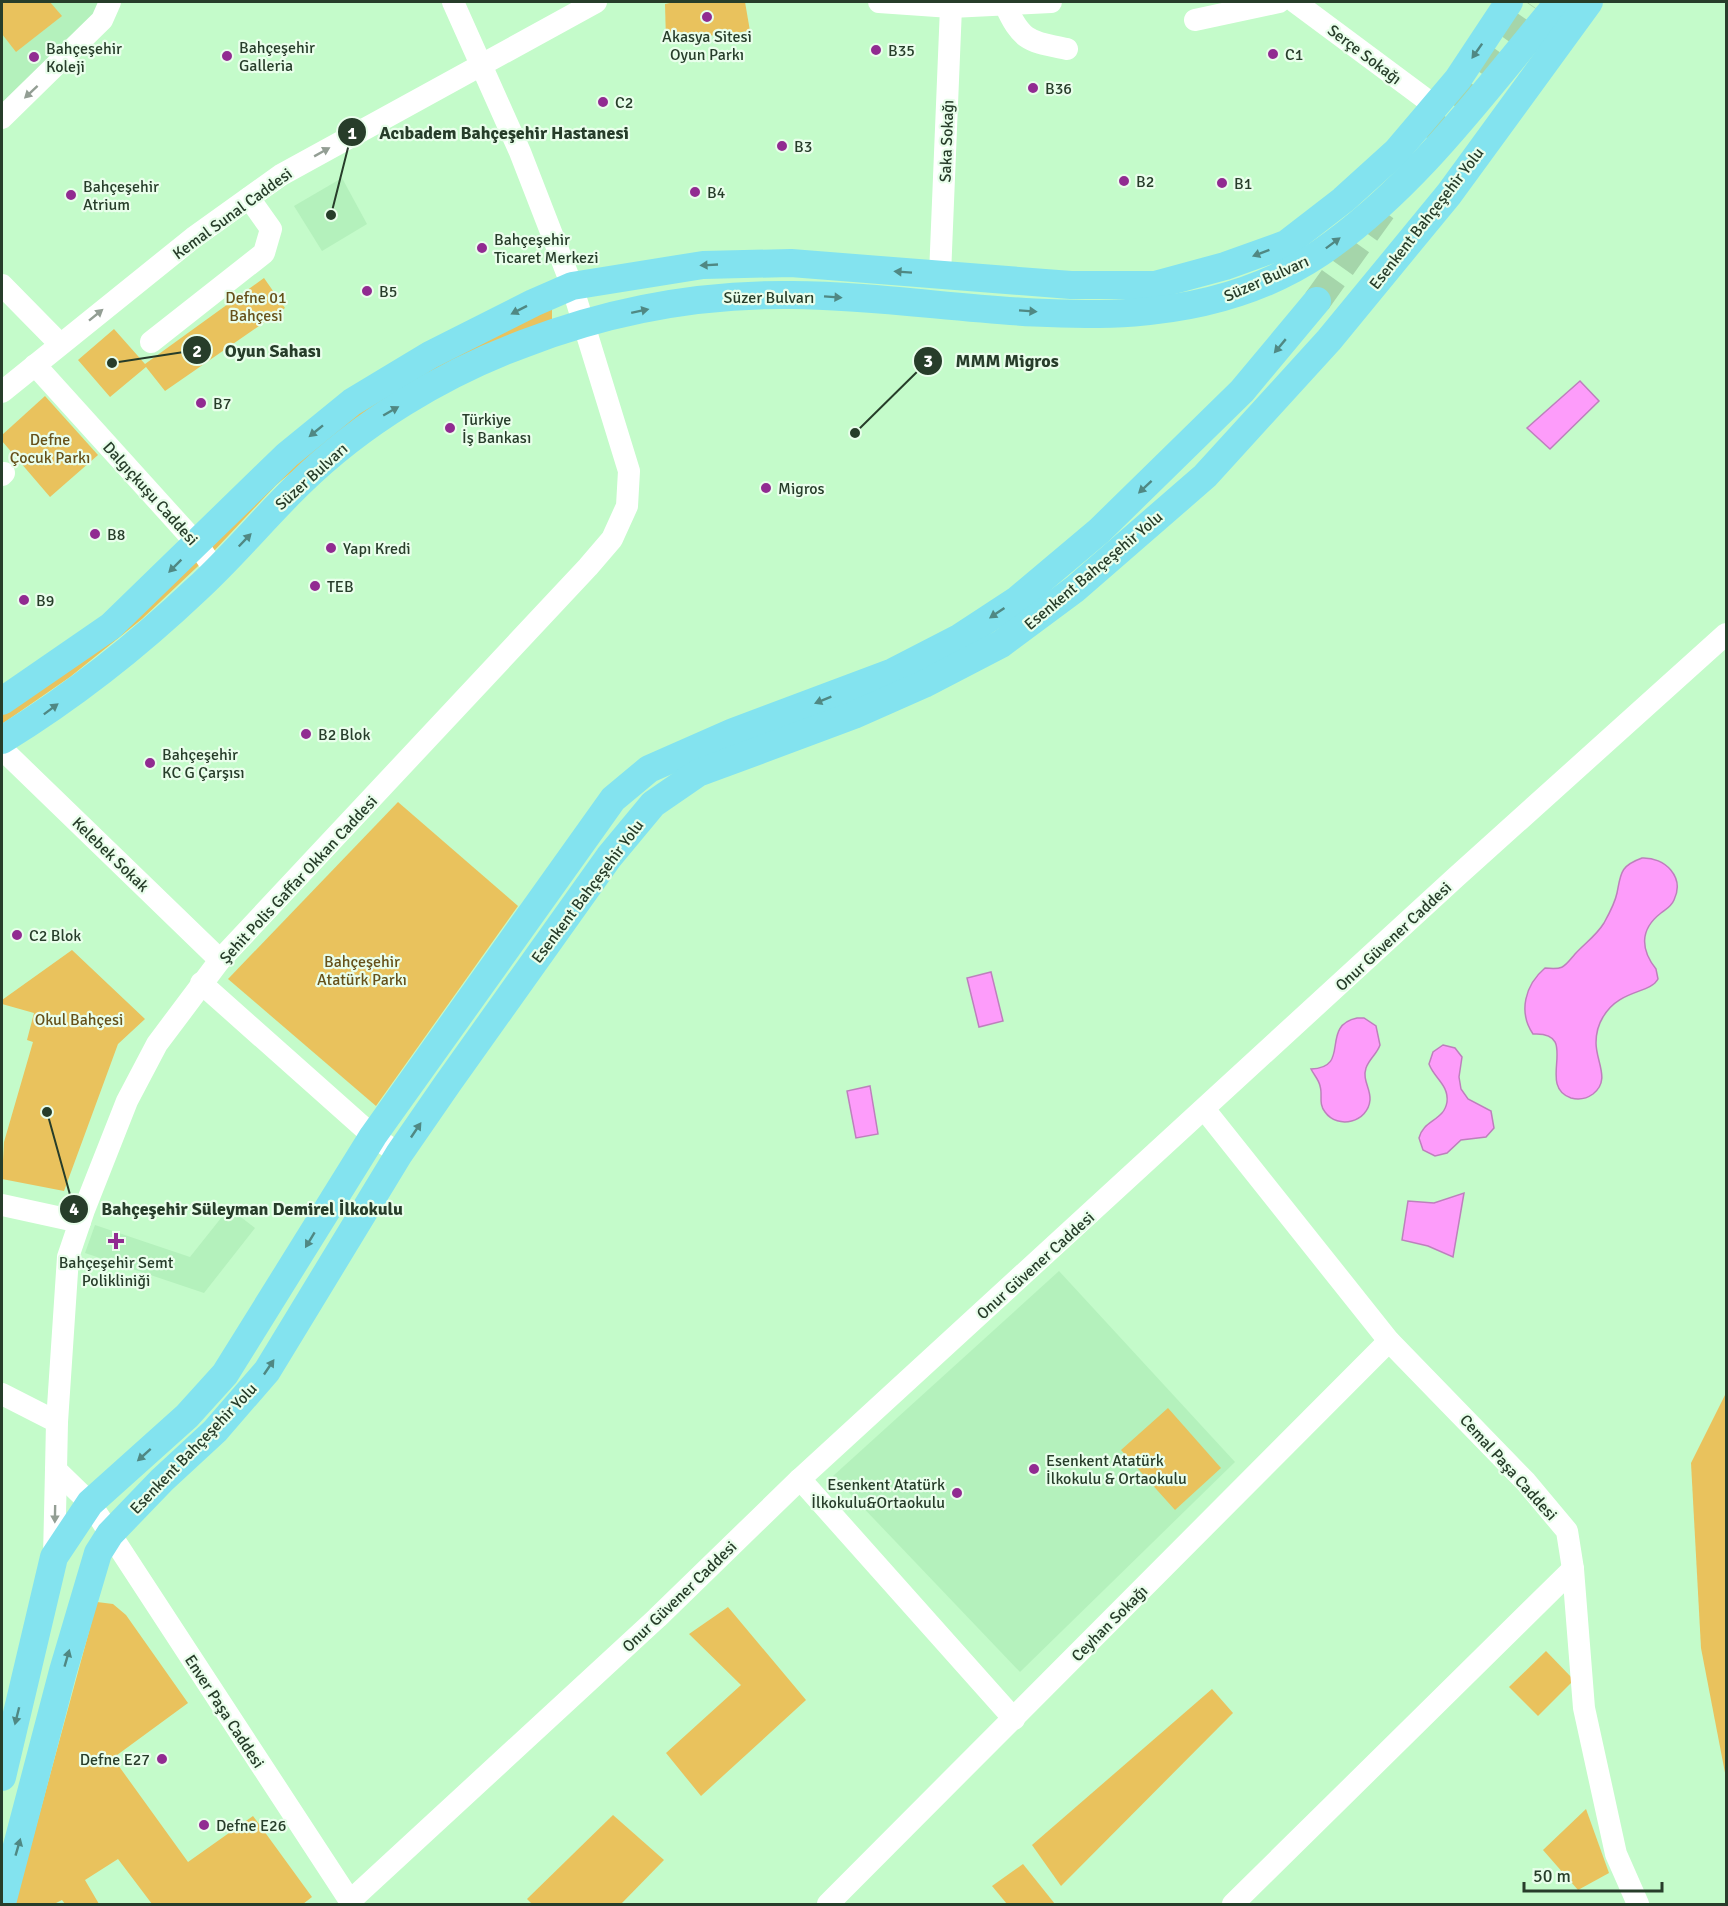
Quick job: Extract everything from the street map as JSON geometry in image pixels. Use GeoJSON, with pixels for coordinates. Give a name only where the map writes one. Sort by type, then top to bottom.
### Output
{"type":"FeatureCollection","features":[{"type":"Feature","properties":{"kind":"main road","name":"Süzer Bulvarı"},"geometry":{"type":"LineString","coordinates":[[2,700],[111,626],[287,455],[352,402],[430,355],[533,303],[572,286],[703,265],[791,264],[1071,285],[1155,285],[1225,266],[1286,244],[1343,200],[1396,152],[1435,106],[1492,31],[1509,2]]}},
{"type":"Feature","properties":{"kind":"main road","name":"Süzer Bulvarı"},"geometry":{"type":"LineString","coordinates":[[2,740],[44,714],[135,644],[215,570],[302,481],[373,422],[440,382],[522,344],[583,325],[709,297],[794,295],[1075,314],[1138,314],[1201,305],[1256,286],[1316,255],[1364,220],[1418,170],[1559,2]]}},
{"type":"Feature","properties":{"kind":"main road","name":"Esenkent Bahçeşehir Yolu"},"geometry":{"type":"LineString","coordinates":[[2,1777],[54,1557],[100,1518],[162,1480],[215,1431],[267,1371],[399,1154],[603,867],[654,804],[698,773],[854,716],[924,684],[1001,644],[1075,589],[1205,476],[1329,340],[1449,194],[1589,2]]}},
{"type":"Feature","properties":{"kind":"main road","name":"Esenkent Bahçeşehir Yolu"},"geometry":{"type":"LineString","coordinates":[[2,1903],[98,1553],[100,1518],[225,1374],[373,1136],[613,799],[649,769],[733,732],[893,672],[959,639],[1017,600],[1099,531],[1211,422],[1242,391],[1317,301]]}},
{"type":"Feature","properties":{"kind":"street"},"geometry":{"type":"LineString","coordinates":[[2,118],[102,20],[110,2]]}},
{"type":"Feature","properties":{"kind":"street","name":"Şehit Polis Gaffar Okkan Caddesi"},"geometry":{"type":"LineString","coordinates":[[54,1557],[57,1422],[68,1257],[127,1101],[157,1044],[220,960],[612,539],[627,507],[629,471],[572,286],[483,63],[453,2]]}},
{"type":"Feature","properties":{"kind":"street","name":"Kemal Sunal Caddesi"},"geometry":{"type":"LineString","coordinates":[[2,392],[60,344],[280,175],[596,2]]}},
{"type":"Feature","properties":{"kind":"street"},"geometry":{"type":"LineString","coordinates":[[879,2],[951,7],[1051,2]]}},
{"type":"Feature","properties":{"kind":"street"},"geometry":{"type":"LineString","coordinates":[[1195,20],[1279,2]]}},
{"type":"Feature","properties":{"kind":"street","name":"Serçe Sokağı"},"geometry":{"type":"LineString","coordinates":[[1295,2],[1435,106]]}},
{"type":"Feature","properties":{"kind":"street"},"geometry":{"type":"LineString","coordinates":[[1005,5],[1016,28],[1033,42],[1067,49]]}},
{"type":"Feature","properties":{"kind":"street","name":"Saka Sokağı"},"geometry":{"type":"LineString","coordinates":[[940,275],[951,7]]}},
{"type":"Feature","properties":{"kind":"street"},"geometry":{"type":"LineString","coordinates":[[151,342],[264,254],[272,229],[249,198]]}},
{"type":"Feature","properties":{"kind":"street"},"geometry":{"type":"LineString","coordinates":[[2,285],[60,344]]}},
{"type":"Feature","properties":{"kind":"street","name":"Dalgıçkuşu Caddesi"},"geometry":{"type":"LineString","coordinates":[[35,364],[197,544],[215,570]]}},
{"type":"Feature","properties":{"kind":"street","name":"Onur Güvener Caddesi"},"geometry":{"type":"LineString","coordinates":[[351,1903],[657,1618],[800,1479],[1726,634]]}},
{"type":"Feature","properties":{"kind":"street","name":"Kelebek Sokak"},"geometry":{"type":"LineString","coordinates":[[2,749],[220,960]]}},
{"type":"Feature","properties":{"kind":"street"},"geometry":{"type":"LineString","coordinates":[[201,983],[373,1136],[399,1154]]}},
{"type":"Feature","properties":{"kind":"street","name":"Cemal Paşa Caddesi"},"geometry":{"type":"LineString","coordinates":[[1205,1110],[1389,1341],[1526,1482],[1567,1531],[1573,1569],[1584,1708],[1616,1854],[1638,1905]]}},
{"type":"Feature","properties":{"kind":"street"},"geometry":{"type":"LineString","coordinates":[[2,1205],[80,1222]]}},
{"type":"Feature","properties":{"kind":"street","name":"Ceyhan Sokağı"},"geometry":{"type":"LineString","coordinates":[[828,1905],[1389,1341]]}},
{"type":"Feature","properties":{"kind":"street"},"geometry":{"type":"LineString","coordinates":[[2,1394],[57,1422]]}},
{"type":"Feature","properties":{"kind":"street"},"geometry":{"type":"LineString","coordinates":[[56,1470],[100,1518]]}},
{"type":"Feature","properties":{"kind":"street"},"geometry":{"type":"LineString","coordinates":[[800,1479],[1014,1719]]}},
{"type":"Feature","properties":{"kind":"street","name":"Enver Paşa Caddesi"},"geometry":{"type":"LineString","coordinates":[[100,1518],[351,1903]]}},
{"type":"Feature","properties":{"kind":"street"},"geometry":{"type":"LineString","coordinates":[[1233,1905],[1573,1569]]}},
{"type":"Feature","properties":{"kind":"shaded area","name":"Bahçeşehir Koleji"},"geometry":{"type":"Polygon","coordinates":[[[2,2],[110,2],[2,118],[2,2]]]}},
{"type":"Feature","properties":{"kind":"shaded area"},"geometry":{"type":"Polygon","coordinates":[[[342,178],[367,224],[322,251],[294,206],[342,178]]]}},
{"type":"Feature","properties":{"kind":"shaded area"},"geometry":{"type":"Polygon","coordinates":[[[1580,381],[1599,401],[1550,449],[1527,428],[1580,381]]]}},
{"type":"Feature","properties":{"kind":"shaded area"},"geometry":{"type":"Polygon","coordinates":[[[1642,858],[1665,865],[1675,876],[1677,884],[1673,902],[1654,920],[1646,933],[1647,955],[1656,969],[1658,979],[1654,984],[1617,1001],[1603,1017],[1596,1040],[1601,1083],[1590,1096],[1582,1099],[1571,1098],[1561,1092],[1557,1083],[1555,1041],[1547,1035],[1533,1034],[1528,1026],[1525,1008],[1528,991],[1545,968],[1566,965],[1598,932],[1613,905],[1625,867],[1642,858]]]}},
{"type":"Feature","properties":{"kind":"shaded area"},"geometry":{"type":"Polygon","coordinates":[[[991,972],[1003,1021],[979,1027],[967,978],[991,972]]]}},
{"type":"Feature","properties":{"kind":"shaded area"},"geometry":{"type":"Polygon","coordinates":[[[1364,1018],[1376,1026],[1380,1045],[1365,1072],[1370,1100],[1364,1114],[1358,1118],[1352,1121],[1337,1121],[1323,1109],[1321,1089],[1311,1069],[1323,1067],[1330,1062],[1340,1029],[1346,1022],[1364,1018]]]}},
{"type":"Feature","properties":{"kind":"shaded area"},"geometry":{"type":"Polygon","coordinates":[[[1443,1045],[1455,1048],[1462,1057],[1459,1077],[1461,1089],[1468,1099],[1491,1111],[1494,1128],[1486,1137],[1461,1140],[1447,1153],[1435,1156],[1423,1150],[1419,1138],[1425,1127],[1442,1113],[1447,1102],[1444,1086],[1429,1064],[1433,1052],[1443,1045]]]}},
{"type":"Feature","properties":{"kind":"shaded area"},"geometry":{"type":"Polygon","coordinates":[[[870,1086],[878,1134],[856,1138],[847,1091],[870,1086]]]}},
{"type":"Feature","properties":{"kind":"shaded area"},"geometry":{"type":"Polygon","coordinates":[[[1464,1193],[1453,1257],[1428,1246],[1402,1240],[1408,1201],[1434,1203],[1464,1193]]]}},
{"type":"Feature","properties":{"kind":"shaded area","name":"Bahçeşehir Semt Polikliniği"},"geometry":{"type":"Polygon","coordinates":[[[229,1208],[255,1228],[204,1293],[85,1253],[95,1225],[190,1257],[229,1208]]]}},
{"type":"Feature","properties":{"kind":"shaded area","name":"Esenkent Atatürk İlkokulu & Ortaokulu"},"geometry":{"type":"Polygon","coordinates":[[[1059,1271],[1235,1462],[1020,1672],[833,1476],[1059,1271]]]}},
{"type":"Feature","properties":{"kind":"green space"},"geometry":{"type":"Polygon","coordinates":[[[2,2],[50,2],[62,16],[16,52],[2,34],[2,2]]]}},
{"type":"Feature","properties":{"kind":"green space","name":"Akasya Sitesi Oyun Parkı"},"geometry":{"type":"Polygon","coordinates":[[[745,2],[750,31],[666,41],[665,4],[745,2]]]}},
{"type":"Feature","properties":{"kind":"green space","name":"Defne 01 Bahçesi"},"geometry":{"type":"Polygon","coordinates":[[[264,278],[285,308],[165,391],[146,367],[110,397],[78,360],[114,329],[145,364],[264,278]]]}},
{"type":"Feature","properties":{"kind":"green space"},"geometry":{"type":"Polygon","coordinates":[[[552,308],[552,319],[340,432],[276,485],[213,552],[142,619],[70,677],[2,724],[2,713],[353,407],[552,308]]]}},
{"type":"Feature","properties":{"kind":"green space","name":"Defne Çocuk Parkı"},"geometry":{"type":"Polygon","coordinates":[[[45,396],[98,455],[50,497],[2,441],[2,435],[45,396]]]}},
{"type":"Feature","properties":{"kind":"green space","name":"Bahçeşehir Atatürk Parkı"},"geometry":{"type":"Polygon","coordinates":[[[398,802],[518,906],[376,1106],[228,979],[398,802]]]}},
{"type":"Feature","properties":{"kind":"green space","name":"Okul Bahçesi"},"geometry":{"type":"Polygon","coordinates":[[[72,950],[145,1019],[118,1044],[64,1191],[2,1179],[4,1142],[33,1042],[27,1040],[34,1013],[2,1004],[2,1000],[72,950]]]}},
{"type":"Feature","properties":{"kind":"green space"},"geometry":{"type":"Polygon","coordinates":[[[1726,1393],[1726,1778],[1701,1648],[1691,1463],[1726,1393]]]}},
{"type":"Feature","properties":{"kind":"green space"},"geometry":{"type":"Polygon","coordinates":[[[1168,1408],[1221,1468],[1175,1510],[1121,1450],[1168,1408]]]}},
{"type":"Feature","properties":{"kind":"green space"},"geometry":{"type":"Polygon","coordinates":[[[97,1602],[113,1604],[126,1615],[188,1703],[113,1758],[188,1862],[253,1816],[312,1897],[303,1904],[152,1904],[118,1859],[85,1880],[99,1904],[65,1904],[62,1900],[54,1904],[15,1904],[97,1602]]]}},
{"type":"Feature","properties":{"kind":"green space"},"geometry":{"type":"Polygon","coordinates":[[[728,1607],[806,1700],[701,1796],[666,1753],[741,1685],[689,1634],[728,1607]]]}},
{"type":"Feature","properties":{"kind":"green space"},"geometry":{"type":"Polygon","coordinates":[[[1546,1651],[1574,1680],[1538,1716],[1509,1687],[1546,1651]]]}},
{"type":"Feature","properties":{"kind":"green space"},"geometry":{"type":"Polygon","coordinates":[[[1212,1689],[1233,1713],[1061,1886],[1032,1845],[1212,1689]]]}},
{"type":"Feature","properties":{"kind":"green space"},"geometry":{"type":"Polygon","coordinates":[[[1586,1809],[1609,1873],[1578,1890],[1543,1850],[1586,1809]]]}},
{"type":"Feature","properties":{"kind":"green space"},"geometry":{"type":"Polygon","coordinates":[[[613,1815],[664,1860],[621,1904],[532,1904],[527,1899],[613,1815]]]}},
{"type":"Feature","properties":{"kind":"green space"},"geometry":{"type":"Polygon","coordinates":[[[1023,1864],[1055,1904],[1007,1904],[992,1886],[1023,1864]]]}},
{"type":"Feature","properties":{"kind":"tunnel"},"geometry":{"type":"LineString","coordinates":[[1430,140],[1527,2]]}},
{"type":"Feature","properties":{"kind":"tunnel"},"geometry":{"type":"LineString","coordinates":[[1317,301],[1382,210]]}},
{"type":"Feature","properties":{"kind":"place","name":"Akasya Sitesi Oyun Parkı"},"geometry":{"type":"Point","coordinates":[707,17]}},
{"type":"Feature","properties":{"kind":"place","name":"B35"},"geometry":{"type":"Point","coordinates":[876,50]}},
{"type":"Feature","properties":{"kind":"place","name":"C1"},"geometry":{"type":"Point","coordinates":[1273,54]}},
{"type":"Feature","properties":{"kind":"place","name":"Bahçeşehir Galleria"},"geometry":{"type":"Point","coordinates":[227,56]}},
{"type":"Feature","properties":{"kind":"place","name":"Bahçeşehir Koleji"},"geometry":{"type":"Point","coordinates":[34,57]}},
{"type":"Feature","properties":{"kind":"place","name":"B36"},"geometry":{"type":"Point","coordinates":[1033,88]}},
{"type":"Feature","properties":{"kind":"place","name":"C2"},"geometry":{"type":"Point","coordinates":[603,102]}},
{"type":"Feature","properties":{"kind":"place","name":"B3"},"geometry":{"type":"Point","coordinates":[782,146]}},
{"type":"Feature","properties":{"kind":"place","name":"B2"},"geometry":{"type":"Point","coordinates":[1124,181]}},
{"type":"Feature","properties":{"kind":"place","name":"B1"},"geometry":{"type":"Point","coordinates":[1222,183]}},
{"type":"Feature","properties":{"kind":"place","name":"B4"},"geometry":{"type":"Point","coordinates":[695,192]}},
{"type":"Feature","properties":{"kind":"place","name":"Bahçeşehir Atrium"},"geometry":{"type":"Point","coordinates":[71,195]}},
{"type":"Feature","properties":{"kind":"place","name":"Acıbadem Bahçeşehir Hastanesi"},"geometry":{"type":"Point","coordinates":[331,215]}},
{"type":"Feature","properties":{"kind":"place","name":"Bahçeşehir Ticaret Merkezi"},"geometry":{"type":"Point","coordinates":[482,248]}},
{"type":"Feature","properties":{"kind":"place","name":"B5"},"geometry":{"type":"Point","coordinates":[367,291]}},
{"type":"Feature","properties":{"kind":"place","name":"Oyun Sahası"},"geometry":{"type":"Point","coordinates":[112,363]}},
{"type":"Feature","properties":{"kind":"place","name":"B7"},"geometry":{"type":"Point","coordinates":[201,403]}},
{"type":"Feature","properties":{"kind":"place","name":"Türkiye İş Bankası"},"geometry":{"type":"Point","coordinates":[450,428]}},
{"type":"Feature","properties":{"kind":"place","name":"MMM Migros"},"geometry":{"type":"Point","coordinates":[855,433]}},
{"type":"Feature","properties":{"kind":"place","name":"Migros"},"geometry":{"type":"Point","coordinates":[766,488]}},
{"type":"Feature","properties":{"kind":"place","name":"B8"},"geometry":{"type":"Point","coordinates":[95,534]}},
{"type":"Feature","properties":{"kind":"place","name":"Yapı Kredi"},"geometry":{"type":"Point","coordinates":[331,548]}},
{"type":"Feature","properties":{"kind":"place","name":"TEB"},"geometry":{"type":"Point","coordinates":[315,586]}},
{"type":"Feature","properties":{"kind":"place","name":"B9"},"geometry":{"type":"Point","coordinates":[24,600]}},
{"type":"Feature","properties":{"kind":"place","name":"B2 Blok"},"geometry":{"type":"Point","coordinates":[306,734]}},
{"type":"Feature","properties":{"kind":"place","name":"Bahçeşehir KC G Çarşısı"},"geometry":{"type":"Point","coordinates":[150,763]}},
{"type":"Feature","properties":{"kind":"place","name":"C2 Blok"},"geometry":{"type":"Point","coordinates":[17,935]}},
{"type":"Feature","properties":{"kind":"place","name":"Bahçeşehir Süleyman Demirel İlkokulu"},"geometry":{"type":"Point","coordinates":[47,1112]}},
{"type":"Feature","properties":{"kind":"place","name":"Bahçeşehir Semt Polikliniği"},"geometry":{"type":"Point","coordinates":[116,1241]}},
{"type":"Feature","properties":{"kind":"place","name":"Esenkent Atatürk İlkokulu & Ortaokulu"},"geometry":{"type":"Point","coordinates":[1034,1469]}},
{"type":"Feature","properties":{"kind":"place","name":"Esenkent Atatürk İlkokulu&Ortaokulu"},"geometry":{"type":"Point","coordinates":[957,1493]}},
{"type":"Feature","properties":{"kind":"place","name":"Defne E27"},"geometry":{"type":"Point","coordinates":[162,1759]}},
{"type":"Feature","properties":{"kind":"place","name":"Defne E26"},"geometry":{"type":"Point","coordinates":[204,1825]}}]}
